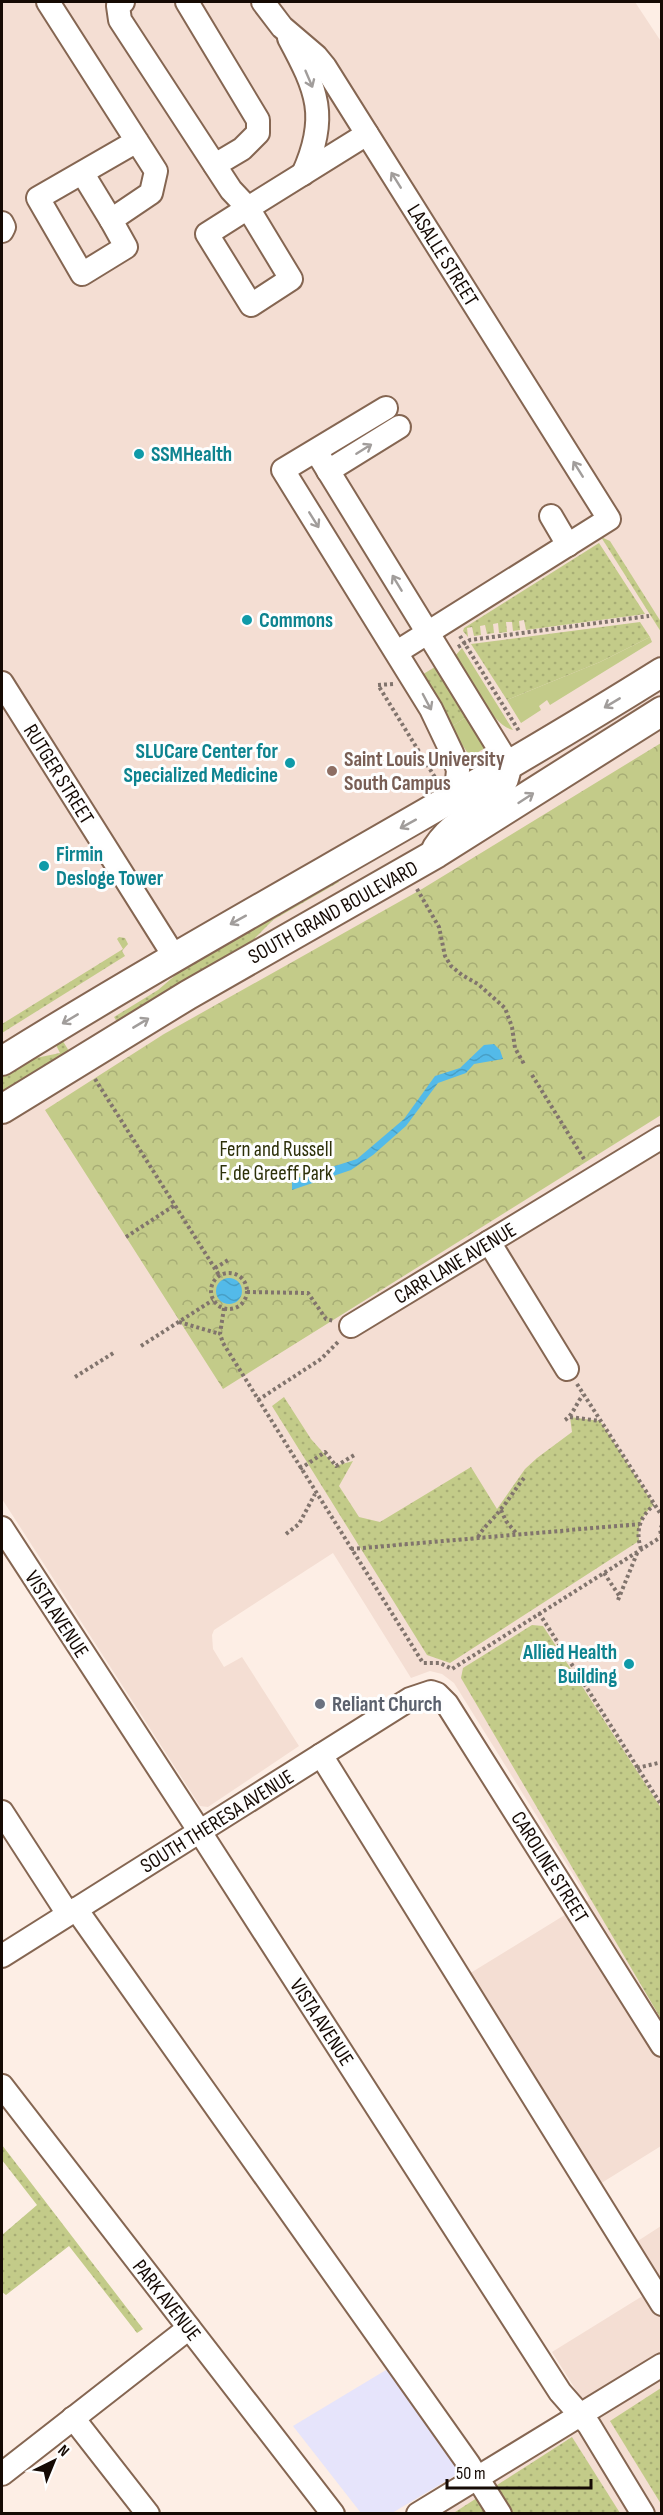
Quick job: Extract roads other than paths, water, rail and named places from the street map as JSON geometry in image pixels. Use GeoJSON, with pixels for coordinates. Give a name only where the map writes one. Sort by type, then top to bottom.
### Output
{"type":"FeatureCollection","features":[{"type":"Feature","properties":{"kind":"main road","name":"SOUTH GRAND BOULEVARD"},"geometry":{"type":"LineString","coordinates":[[2,1061],[444,791],[508,765],[662,672]]}},
{"type":"Feature","properties":{"kind":"main road","name":"SOUTH GRAND BOULEVARD"},"geometry":{"type":"LineString","coordinates":[[2,1109],[292,934],[423,862],[662,711]]}},
{"type":"Feature","properties":{"kind":"main road"},"geometry":{"type":"LineString","coordinates":[[105,1045],[97,1039],[94,1032],[97,1021],[147,985],[174,956]]}},
{"type":"Feature","properties":{"kind":"street"},"geometry":{"type":"LineString","coordinates":[[48,2],[156,171],[151,193],[111,220]]}},
{"type":"Feature","properties":{"kind":"street"},"geometry":{"type":"LineString","coordinates":[[123,2],[118,6],[120,20],[231,189],[248,208],[367,134]]}},
{"type":"Feature","properties":{"kind":"street"},"geometry":{"type":"LineString","coordinates":[[187,2],[258,120],[258,133],[242,149],[215,165]]}},
{"type":"Feature","properties":{"kind":"street","name":"LASALLE STREET"},"geometry":{"type":"LineString","coordinates":[[262,2],[282,27],[316,56],[325,67],[609,519],[568,545]]}},
{"type":"Feature","properties":{"kind":"street"},"geometry":{"type":"LineString","coordinates":[[282,27],[307,74],[318,106],[318,132],[303,174]]}},
{"type":"Feature","properties":{"kind":"street"},"geometry":{"type":"LineString","coordinates":[[83,174],[126,247],[82,274],[38,198],[137,141]]}},
{"type":"Feature","properties":{"kind":"street"},"geometry":{"type":"LineString","coordinates":[[2,223],[4,227],[2,231]]}},
{"type":"Feature","properties":{"kind":"street"},"geometry":{"type":"LineString","coordinates":[[386,408],[283,470],[431,709],[452,753],[458,779],[456,791],[444,791]]}},
{"type":"Feature","properties":{"kind":"street"},"geometry":{"type":"LineString","coordinates":[[328,471],[399,427]]}},
{"type":"Feature","properties":{"kind":"street"},"geometry":{"type":"LineString","coordinates":[[316,450],[508,765],[508,778],[494,797],[447,831],[423,862]]}},
{"type":"Feature","properties":{"kind":"street"},"geometry":{"type":"LineString","coordinates":[[397,652],[568,545],[551,516]]}},
{"type":"Feature","properties":{"kind":"street","name":"RUTGER STREET"},"geometry":{"type":"LineString","coordinates":[[2,683],[174,956]]}},
{"type":"Feature","properties":{"kind":"street","name":"CARR LANE AVENUE"},"geometry":{"type":"LineString","coordinates":[[351,1326],[662,1137]]}},
{"type":"Feature","properties":{"kind":"street"},"geometry":{"type":"LineString","coordinates":[[489,1242],[567,1369]]}},
{"type":"Feature","properties":{"kind":"street","name":"VISTA AVENUE"},"geometry":{"type":"LineString","coordinates":[[2,1528],[560,2392],[589,2426],[644,2514]]}},
{"type":"Feature","properties":{"kind":"street","name":"SOUTH THERESA AVENUE"},"geometry":{"type":"LineString","coordinates":[[2,1956],[438,1683]]}},
{"type":"Feature","properties":{"kind":"street","name":"CAROLINE STREET"},"geometry":{"type":"LineString","coordinates":[[438,1683],[447,1704],[662,2045]]}},
{"type":"Feature","properties":{"kind":"street"},"geometry":{"type":"LineString","coordinates":[[321,1755],[662,2304]]}},
{"type":"Feature","properties":{"kind":"street"},"geometry":{"type":"LineString","coordinates":[[2,1812],[477,2477],[500,2514]]}},
{"type":"Feature","properties":{"kind":"street","name":"PARK AVENUE"},"geometry":{"type":"LineString","coordinates":[[2,2086],[333,2514]]}},
{"type":"Feature","properties":{"kind":"street"},"geometry":{"type":"LineString","coordinates":[[2,2474],[189,2328]]}},
{"type":"Feature","properties":{"kind":"street"},"geometry":{"type":"LineString","coordinates":[[418,2514],[662,2365]]}},
{"type":"Feature","properties":{"kind":"street"},"geometry":{"type":"LineString","coordinates":[[74,2418],[148,2514]]}},
{"type":"Feature","properties":{"kind":"water"},"geometry":{"type":"Polygon","coordinates":[[[494,1044],[500,1050],[503,1059],[474,1064],[466,1073],[438,1083],[406,1126],[373,1155],[351,1170],[292,1190],[292,1179],[311,1175],[326,1166],[335,1166],[357,1159],[404,1119],[435,1076],[460,1068],[484,1045],[494,1044]]]}},
{"type":"Feature","properties":{"kind":"water"},"geometry":{"type":"Polygon","coordinates":[[[229,1278],[238,1282],[242,1291],[238,1300],[229,1304],[220,1300],[216,1291],[220,1282],[229,1278]]]}},
{"type":"Feature","properties":{"kind":"place","name":"SSMHealth"},"geometry":{"type":"Point","coordinates":[139,454]}},
{"type":"Feature","properties":{"kind":"place","name":"Commons"},"geometry":{"type":"Point","coordinates":[247,620]}},
{"type":"Feature","properties":{"kind":"place","name":"SLUCare Center for Specialized Medicine"},"geometry":{"type":"Point","coordinates":[290,763]}},
{"type":"Feature","properties":{"kind":"place","name":"Saint Louis University South Campus"},"geometry":{"type":"Point","coordinates":[332,771]}},
{"type":"Feature","properties":{"kind":"place","name":"Firmin Desloge Tower"},"geometry":{"type":"Point","coordinates":[44,866]}},
{"type":"Feature","properties":{"kind":"place","name":"Allied Health Building"},"geometry":{"type":"Point","coordinates":[629,1664]}},
{"type":"Feature","properties":{"kind":"place","name":"Reliant Church"},"geometry":{"type":"Point","coordinates":[320,1704]}},
{"type":"Feature","properties":{"kind":"park label","name":"Fern and Russell F. de Greeff Park"},"geometry":{"type":"Point","coordinates":[276,1161]}}]}
